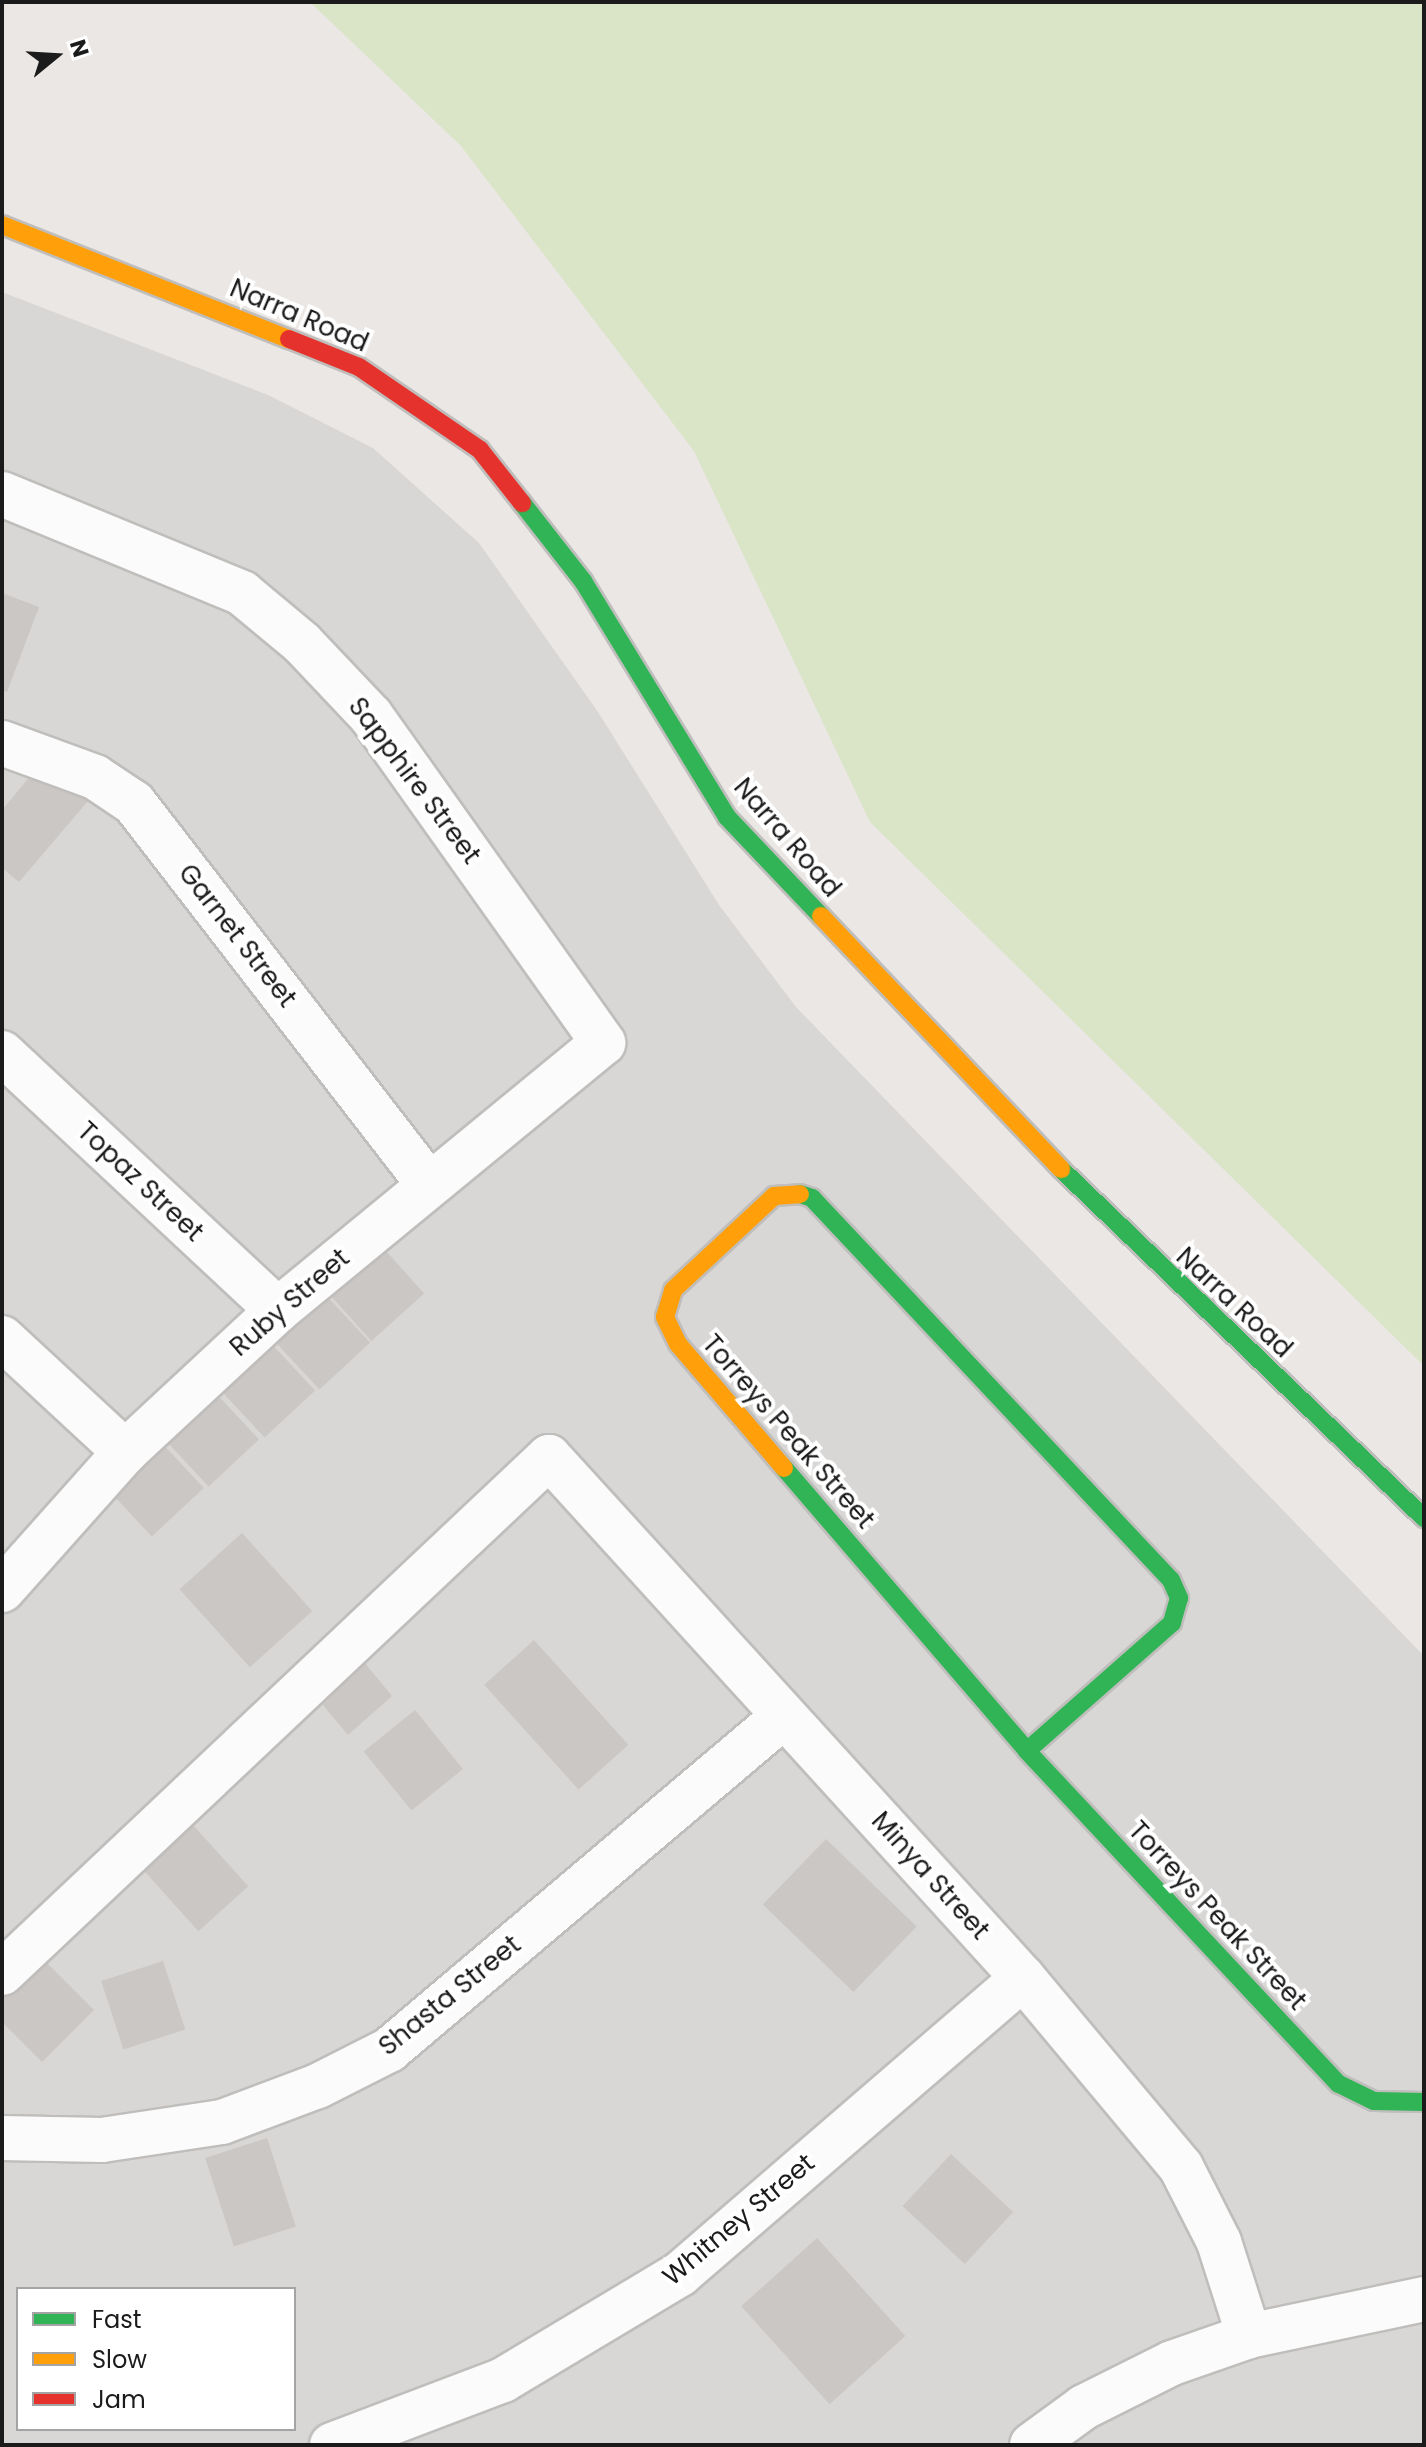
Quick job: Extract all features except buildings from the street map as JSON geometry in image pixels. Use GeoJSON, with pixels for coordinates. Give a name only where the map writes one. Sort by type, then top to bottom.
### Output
{"type":"FeatureCollection","features":[{"type":"Feature","properties":{"kind":"street","name":"Narra Road"},"geometry":{"type":"LineString","coordinates":[[2,225],[359,367],[480,450],[583,581],[727,817],[1117,1228],[1424,1518]]}},
{"type":"Feature","properties":{"kind":"street","name":"Sapphire Street"},"geometry":{"type":"LineString","coordinates":[[2,494],[242,593],[302,643],[371,716],[603,1043]]}},
{"type":"Feature","properties":{"kind":"street","name":"Garnet Street"},"geometry":{"type":"LineString","coordinates":[[2,743],[95,777],[134,803],[429,1184]]}},
{"type":"Feature","properties":{"kind":"street","name":"Ruby Street"},"geometry":{"type":"LineString","coordinates":[[2,1590],[125,1452],[278,1310],[603,1043]]}},
{"type":"Feature","properties":{"kind":"street","name":"Topaz Street"},"geometry":{"type":"LineString","coordinates":[[2,1053],[278,1310]]}},
{"type":"Feature","properties":{"kind":"street","name":"Torreys Peak Street"},"geometry":{"type":"LineString","coordinates":[[1027,1751],[1172,1623],[1179,1598],[1171,1580],[1115,1516],[812,1198],[794,1192],[774,1196],[673,1290],[665,1317],[678,1344],[1027,1751],[1339,2084],[1374,2101],[1424,2102]]}},
{"type":"Feature","properties":{"kind":"street"},"geometry":{"type":"LineString","coordinates":[[2,1338],[125,1452]]}},
{"type":"Feature","properties":{"kind":"street","name":"Minya Street"},"geometry":{"type":"LineString","coordinates":[[2,1973],[549,1457],[1023,1978],[1181,2167],[1219,2242],[1249,2336]]}},
{"type":"Feature","properties":{"kind":"street","name":"Shasta Street"},"geometry":{"type":"LineString","coordinates":[[2,2138],[102,2140],[222,2122],[318,2086],[389,2050],[784,1716]]}},
{"type":"Feature","properties":{"kind":"street","name":"Whitney Street"},"geometry":{"type":"LineString","coordinates":[[332,2445],[503,2380],[680,2274],[1023,1978]]}},
{"type":"Feature","properties":{"kind":"street"},"geometry":{"type":"LineString","coordinates":[[1032,2445],[1084,2407],[1159,2369],[1249,2336],[1424,2299]]}},
{"type":"Feature","properties":{"kind":"shaded area"},"geometry":{"type":"Polygon","coordinates":[[[2,292],[268,395],[373,448],[479,543],[598,712],[719,905],[796,1007],[1424,1656],[1424,2445],[2,2445],[2,292]]]}},
{"type":"Feature","properties":{"kind":"green space"},"geometry":{"type":"Polygon","coordinates":[[[310,2],[1424,2],[1424,1366],[870,822],[694,451],[461,146],[310,2]]]}},
{"type":"Feature","properties":{"kind":"traffic: fast"},"geometry":{"type":"LineString","coordinates":[[522,503],[583,581],[727,817],[821,916]]}},
{"type":"Feature","properties":{"kind":"traffic: fast"},"geometry":{"type":"LineString","coordinates":[[1061,1169],[1424,1518]]}},
{"type":"Feature","properties":{"kind":"traffic: fast"},"geometry":{"type":"LineString","coordinates":[[800,1194],[812,1198],[1171,1580],[1179,1598],[1172,1623],[1027,1751]]}},
{"type":"Feature","properties":{"kind":"traffic: fast"},"geometry":{"type":"LineString","coordinates":[[784,1468],[1027,1751],[1339,2084],[1374,2101],[1424,2102]]}},
{"type":"Feature","properties":{"kind":"traffic: slow"},"geometry":{"type":"LineString","coordinates":[[2,225],[289,339]]}},
{"type":"Feature","properties":{"kind":"traffic: slow"},"geometry":{"type":"LineString","coordinates":[[821,916],[1061,1169]]}},
{"type":"Feature","properties":{"kind":"traffic: slow"},"geometry":{"type":"LineString","coordinates":[[784,1468],[678,1344],[665,1317],[673,1290],[774,1196],[800,1194]]}},
{"type":"Feature","properties":{"kind":"traffic: jam"},"geometry":{"type":"LineString","coordinates":[[289,339],[359,367],[480,450],[522,503]]}}]}
